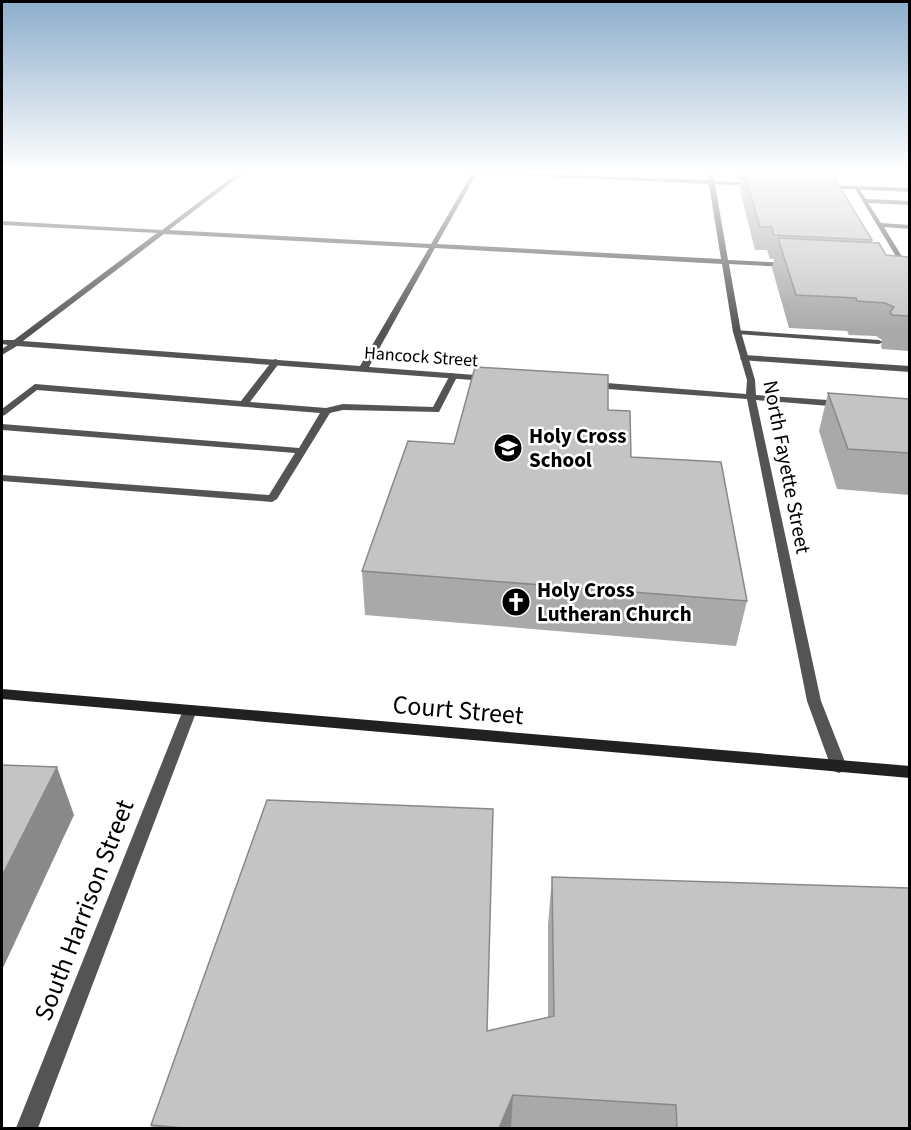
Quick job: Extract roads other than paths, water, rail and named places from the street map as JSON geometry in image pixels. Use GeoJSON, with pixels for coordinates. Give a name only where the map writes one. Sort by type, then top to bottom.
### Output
{"type":"FeatureCollection","features":[{"type":"Feature","properties":{"kind":"main road","name":"Court Street"},"geometry":{"type":"LineString","coordinates":[[2,694],[909,772]]}},
{"type":"Feature","properties":{"kind":"street"},"geometry":{"type":"LineString","coordinates":[[36,225],[801,266]]}},
{"type":"Feature","properties":{"kind":"street"},"geometry":{"type":"LineString","coordinates":[[2,353],[170,225]]}},
{"type":"Feature","properties":{"kind":"street"},"geometry":{"type":"LineString","coordinates":[[363,369],[445,225]]}},
{"type":"Feature","properties":{"kind":"street","name":"North Fayette Street"},"geometry":{"type":"LineString","coordinates":[[718,225],[737,332],[750,380],[751,397],[814,701],[839,767]]}},
{"type":"Feature","properties":{"kind":"street"},"geometry":{"type":"LineString","coordinates":[[879,225],[909,227]]}},
{"type":"Feature","properties":{"kind":"street"},"geometry":{"type":"LineString","coordinates":[[879,225],[909,271]]}},
{"type":"Feature","properties":{"kind":"street"},"geometry":{"type":"LineString","coordinates":[[897,253],[909,254]]}},
{"type":"Feature","properties":{"kind":"street"},"geometry":{"type":"LineString","coordinates":[[896,271],[909,271]]}},
{"type":"Feature","properties":{"kind":"street"},"geometry":{"type":"LineString","coordinates":[[737,332],[879,342]]}},
{"type":"Feature","properties":{"kind":"street","name":"Hancock Street"},"geometry":{"type":"LineString","coordinates":[[2,342],[501,379]]}},
{"type":"Feature","properties":{"kind":"street"},"geometry":{"type":"LineString","coordinates":[[744,358],[909,369]]}},
{"type":"Feature","properties":{"kind":"street"},"geometry":{"type":"LineString","coordinates":[[243,405],[276,362]]}},
{"type":"Feature","properties":{"kind":"street"},"geometry":{"type":"LineString","coordinates":[[2,413],[34,387],[326,411],[344,407],[436,410],[454,375]]}},
{"type":"Feature","properties":{"kind":"street"},"geometry":{"type":"LineString","coordinates":[[585,385],[854,405]]}},
{"type":"Feature","properties":{"kind":"street"},"geometry":{"type":"LineString","coordinates":[[2,478],[272,499],[326,411]]}},
{"type":"Feature","properties":{"kind":"street"},"geometry":{"type":"LineString","coordinates":[[2,427],[302,451]]}},
{"type":"Feature","properties":{"kind":"street","name":"South Harrison Street"},"geometry":{"type":"LineString","coordinates":[[27,1128],[190,710]]}},
{"type":"Feature","properties":{"kind":"place","name":"Holy Cross School"},"geometry":{"type":"Point","coordinates":[508,448]}},
{"type":"Feature","properties":{"kind":"place","name":"Holy Cross Lutheran Church"},"geometry":{"type":"Point","coordinates":[516,602]}}]}
